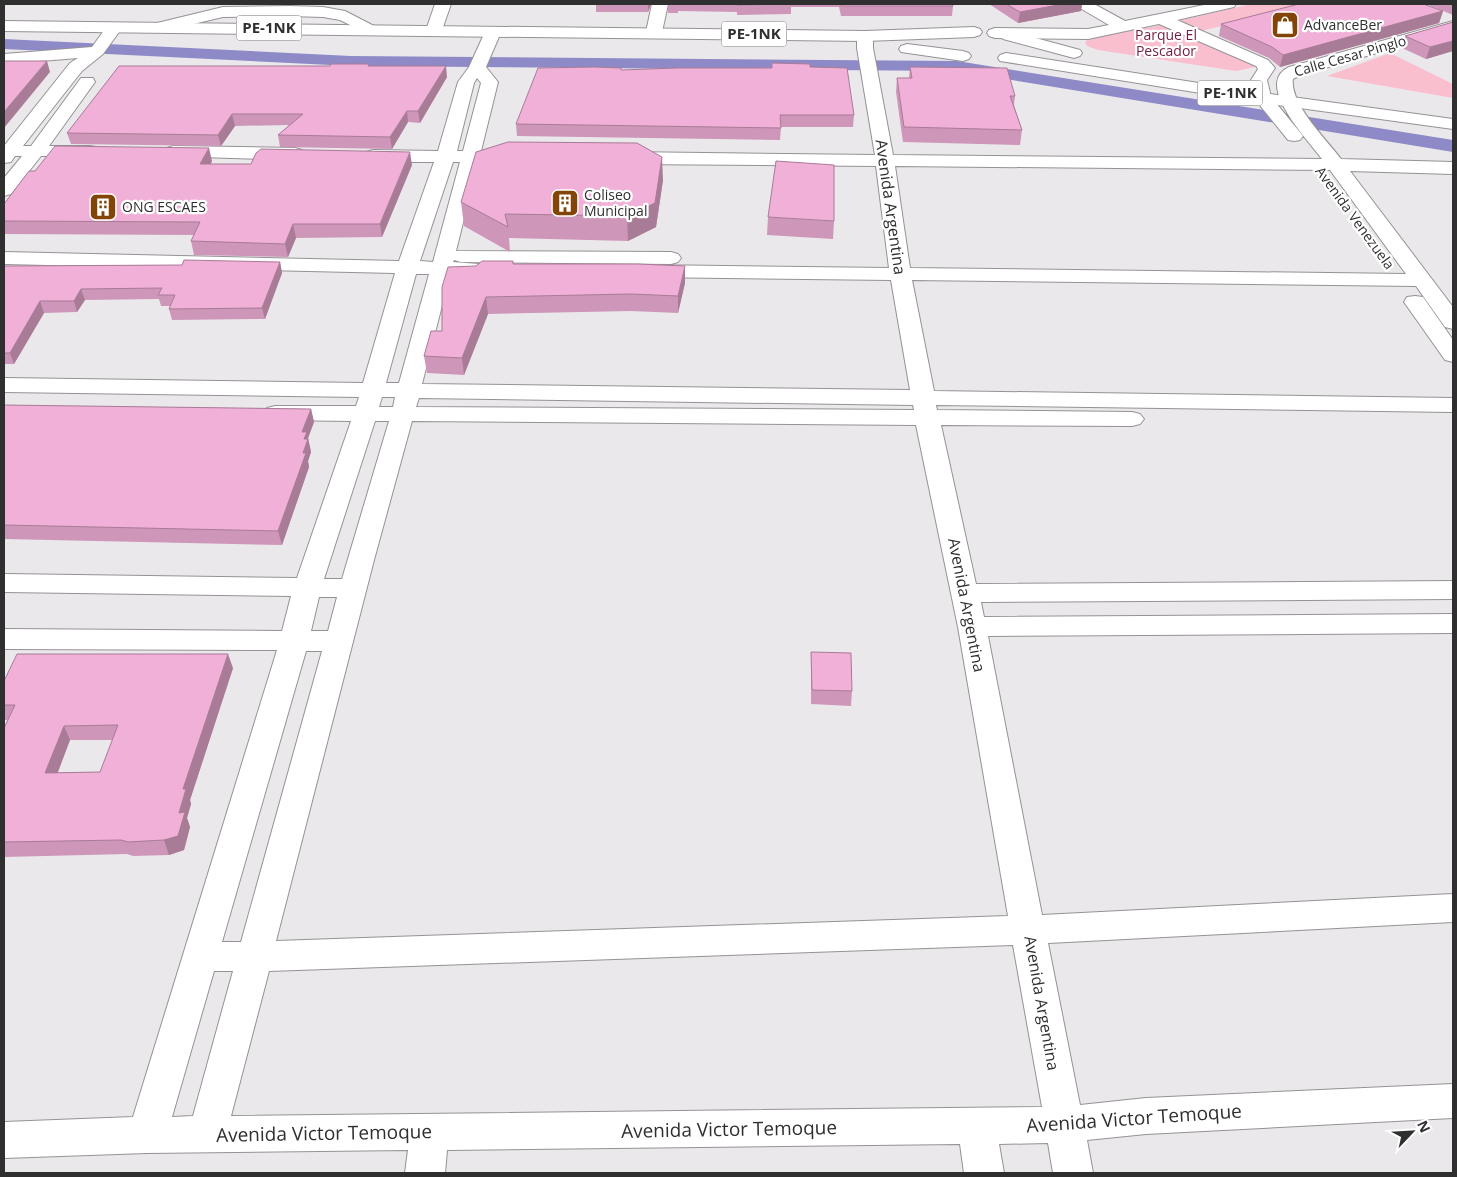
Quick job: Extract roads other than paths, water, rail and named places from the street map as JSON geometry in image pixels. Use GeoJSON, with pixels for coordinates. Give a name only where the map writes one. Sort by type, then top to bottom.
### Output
{"type":"FeatureCollection","features":[{"type":"Feature","properties":{"kind":"street"},"geometry":{"type":"LineString","coordinates":[[434,30],[443,4]]}},
{"type":"Feature","properties":{"kind":"street"},"geometry":{"type":"LineString","coordinates":[[654,32],[660,4]]}},
{"type":"Feature","properties":{"kind":"street"},"geometry":{"type":"LineString","coordinates":[[1083,4],[1124,26]]}},
{"type":"Feature","properties":{"kind":"street"},"geometry":{"type":"LineString","coordinates":[[992,57],[1229,4]]}},
{"type":"Feature","properties":{"kind":"street"},"geometry":{"type":"LineString","coordinates":[[160,27],[171,12]]}},
{"type":"Feature","properties":{"kind":"street"},"geometry":{"type":"LineString","coordinates":[[1436,14],[1453,21]]}},
{"type":"Feature","properties":{"kind":"street"},"geometry":{"type":"LineString","coordinates":[[1162,19],[1262,63],[1267,68],[1261,89]]}},
{"type":"Feature","properties":{"kind":"street","name":"PE-1NK"},"geometry":{"type":"LineString","coordinates":[[4,26],[434,30],[718,45],[865,42],[974,32],[1002,34],[1120,65],[1287,93],[1453,124]]}},
{"type":"Feature","properties":{"kind":"street","name":"Calle Cesar Pinglo"},"geometry":{"type":"LineString","coordinates":[[1287,93],[1284,78],[1287,74],[1453,26]]}},
{"type":"Feature","properties":{"kind":"street"},"geometry":{"type":"LineString","coordinates":[[8,148],[76,67],[97,51],[114,28]]}},
{"type":"Feature","properties":{"kind":"street"},"geometry":{"type":"LineString","coordinates":[[1199,34],[1217,29]]}},
{"type":"Feature","properties":{"kind":"street"},"geometry":{"type":"LineString","coordinates":[[207,1134],[338,641],[406,403],[443,262],[460,151],[466,82],[477,68],[493,32]]}},
{"type":"Feature","properties":{"kind":"street","name":"PE-1NK"},"geometry":{"type":"LineString","coordinates":[[534,34],[654,32],[865,42],[992,57]]}},
{"type":"Feature","properties":{"kind":"street","name":"PE-1NK"},"geometry":{"type":"LineString","coordinates":[[974,32],[954,37],[949,44],[955,52],[1261,89]]}},
{"type":"Feature","properties":{"kind":"street"},"geometry":{"type":"LineString","coordinates":[[1002,34],[1085,35]]}},
{"type":"Feature","properties":{"kind":"street"},"geometry":{"type":"LineString","coordinates":[[992,57],[1022,49],[1021,44],[1002,34]]}},
{"type":"Feature","properties":{"kind":"street"},"geometry":{"type":"LineString","coordinates":[[1085,35],[1074,41],[1074,44],[1085,56]]}},
{"type":"Feature","properties":{"kind":"street","name":"Avenida Argentina"},"geometry":{"type":"LineString","coordinates":[[865,42],[884,155],[899,267],[925,407],[972,627],[1073,1173]]}},
{"type":"Feature","properties":{"kind":"street"},"geometry":{"type":"LineString","coordinates":[[4,59],[97,51]]}},
{"type":"Feature","properties":{"kind":"street"},"geometry":{"type":"LineString","coordinates":[[4,190],[40,146],[98,66],[97,51]]}},
{"type":"Feature","properties":{"kind":"street","name":"PE-1NK"},"geometry":{"type":"LineString","coordinates":[[1287,93],[1305,87]]}},
{"type":"Feature","properties":{"kind":"street","name":"Avenida Venezuela"},"geometry":{"type":"LineString","coordinates":[[1261,89],[1322,159],[1406,273],[1453,355]]}},
{"type":"Feature","properties":{"kind":"street","name":"Avenida Venezuela"},"geometry":{"type":"LineString","coordinates":[[1287,93],[1322,159]]}},
{"type":"Feature","properties":{"kind":"street"},"geometry":{"type":"LineString","coordinates":[[1384,98],[1453,108]]}},
{"type":"Feature","properties":{"kind":"street"},"geometry":{"type":"LineString","coordinates":[[8,148],[103,146]]}},
{"type":"Feature","properties":{"kind":"street"},"geometry":{"type":"LineString","coordinates":[[157,147],[310,149]]}},
{"type":"Feature","properties":{"kind":"street"},"geometry":{"type":"LineString","coordinates":[[359,150],[527,151]]}},
{"type":"Feature","properties":{"kind":"street"},"geometry":{"type":"LineString","coordinates":[[147,1135],[294,641],[307,588],[368,402],[410,262],[460,151]]}},
{"type":"Feature","properties":{"kind":"street"},"geometry":{"type":"LineString","coordinates":[[611,152],[1322,159],[1453,168]]}},
{"type":"Feature","properties":{"kind":"street"},"geometry":{"type":"LineString","coordinates":[[4,244],[410,262]]}},
{"type":"Feature","properties":{"kind":"street"},"geometry":{"type":"LineString","coordinates":[[4,258],[1406,273]]}},
{"type":"Feature","properties":{"kind":"street","name":"Avenida Venezuela"},"geometry":{"type":"LineString","coordinates":[[1406,273],[1453,322]]}},
{"type":"Feature","properties":{"kind":"street"},"geometry":{"type":"LineString","coordinates":[[4,384],[406,403],[925,407],[1453,405]]}},
{"type":"Feature","properties":{"kind":"street"},"geometry":{"type":"LineString","coordinates":[[257,413],[368,402]]}},
{"type":"Feature","properties":{"kind":"street"},"geometry":{"type":"LineString","coordinates":[[925,407],[1453,422]]}},
{"type":"Feature","properties":{"kind":"street"},"geometry":{"type":"LineString","coordinates":[[4,583],[353,588]]}},
{"type":"Feature","properties":{"kind":"street"},"geometry":{"type":"LineString","coordinates":[[965,593],[1453,590]]}},
{"type":"Feature","properties":{"kind":"street"},"geometry":{"type":"LineString","coordinates":[[972,627],[1453,623]]}},
{"type":"Feature","properties":{"kind":"street"},"geometry":{"type":"LineString","coordinates":[[4,639],[338,641]]}},
{"type":"Feature","properties":{"kind":"street"},"geometry":{"type":"LineString","coordinates":[[200,956],[254,957],[1029,930],[1453,908]]}},
{"type":"Feature","properties":{"kind":"street","name":"Avenida Victor Temoque"},"geometry":{"type":"LineString","coordinates":[[4,1140],[207,1134],[1064,1125],[1146,1116],[1453,1101]]}},
{"type":"Feature","properties":{"kind":"street"},"geometry":{"type":"LineString","coordinates":[[976,1126],[984,1173]]}},
{"type":"Feature","properties":{"kind":"street"},"geometry":{"type":"LineString","coordinates":[[425,1173],[430,1132]]}},
{"type":"Feature","properties":{"kind":"waterway"},"geometry":{"type":"LineString","coordinates":[[4,44],[351,61],[957,66],[1453,146]]}},
{"type":"Feature","properties":{"kind":"place","name":"AdvanceBer"},"geometry":{"type":"Point","coordinates":[1285,25]}},
{"type":"Feature","properties":{"kind":"place","name":"Coliseo Municipal"},"geometry":{"type":"Point","coordinates":[565,203]}},
{"type":"Feature","properties":{"kind":"place","name":"ONG ESCAES"},"geometry":{"type":"Point","coordinates":[103,207]}},
{"type":"Feature","properties":{"kind":"park label","name":"Parque El Pescador"},"geometry":{"type":"Point","coordinates":[1166,43]}}]}
